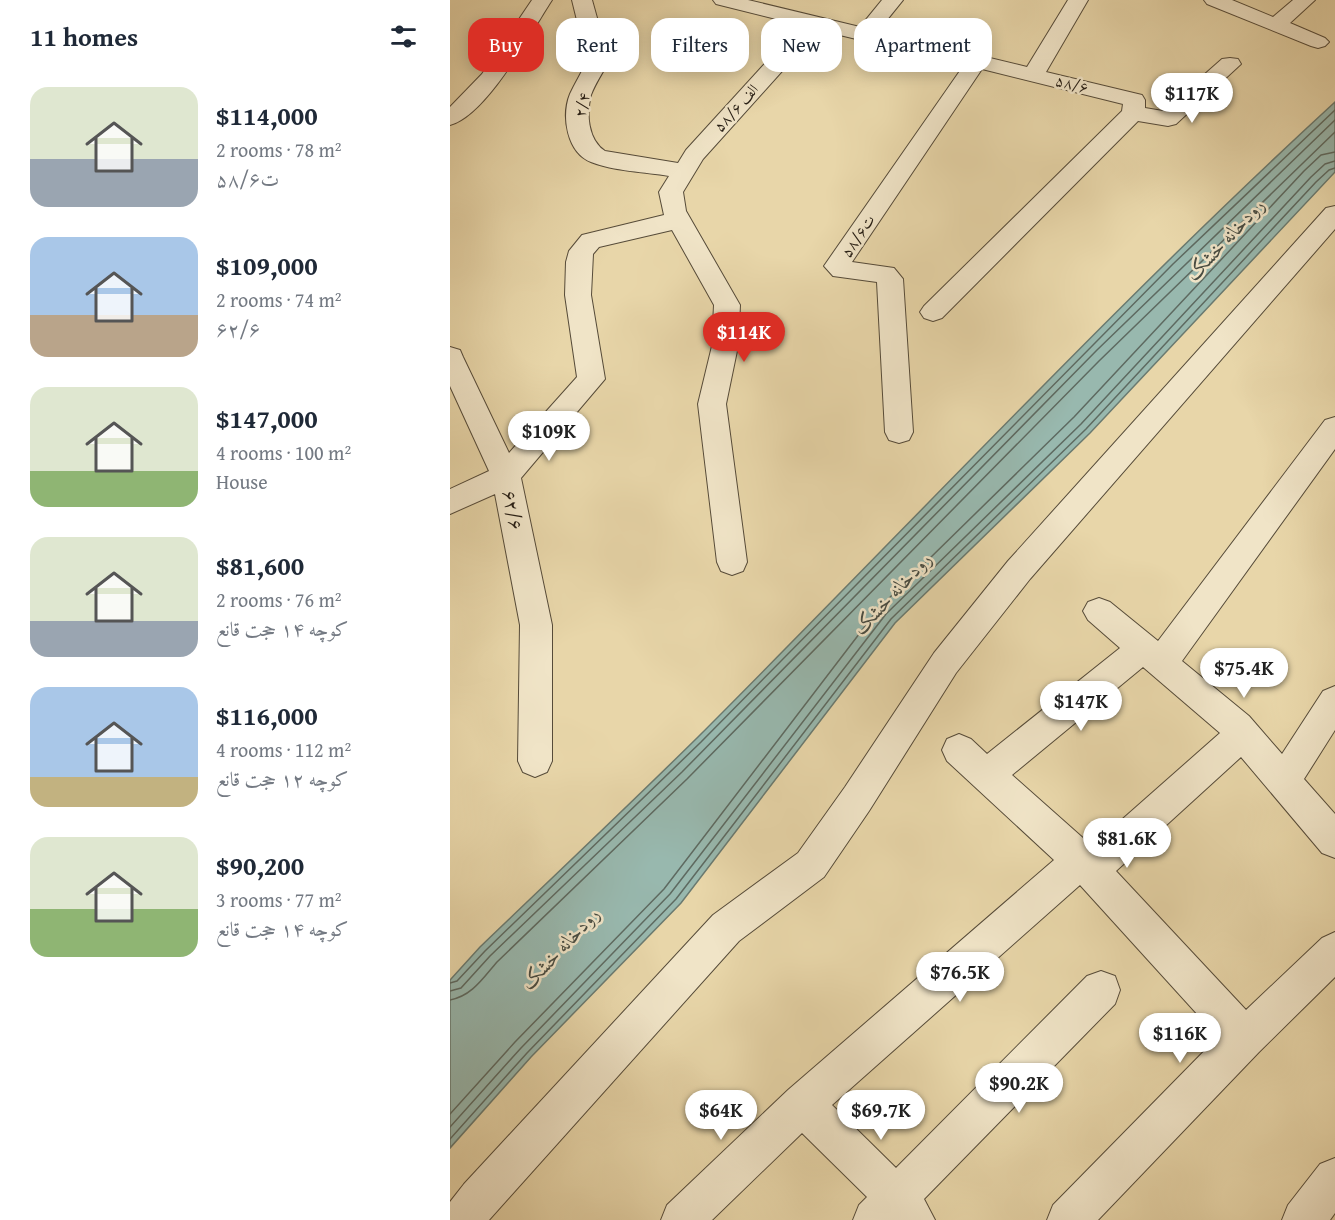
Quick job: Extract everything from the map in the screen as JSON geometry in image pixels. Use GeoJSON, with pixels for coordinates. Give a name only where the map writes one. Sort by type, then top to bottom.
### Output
{"type":"FeatureCollection","features":[{"type":"Feature","properties":{"kind":"street"},"geometry":{"type":"LineString","coordinates":[[450,118],[464,108],[496,72],[542,0]]}},
{"type":"Feature","properties":{"kind":"street","name":"۲/۴"},"geometry":{"type":"LineString","coordinates":[[582,0],[598,61],[580,96],[578,128],[586,149],[598,157],[684,171]]}},
{"type":"Feature","properties":{"kind":"street","name":"۵۸/۶"},"geometry":{"type":"LineString","coordinates":[[723,0],[802,18]]}},
{"type":"Feature","properties":{"kind":"street"},"geometry":{"type":"LineString","coordinates":[[878,18],[893,0]]}},
{"type":"Feature","properties":{"kind":"street"},"geometry":{"type":"LineString","coordinates":[[1033,75],[1078,0]]}},
{"type":"Feature","properties":{"kind":"street"},"geometry":{"type":"LineString","coordinates":[[1276,25],[1305,0]]}},
{"type":"Feature","properties":{"kind":"street"},"geometry":{"type":"LineString","coordinates":[[1226,2],[1318,42]]}},
{"type":"Feature","properties":{"kind":"street"},"geometry":{"type":"LineString","coordinates":[[933,312],[1133,112],[1168,119],[1230,64]]}},
{"type":"Feature","properties":{"kind":"street","name":"۵۸/۶"},"geometry":{"type":"LineString","coordinates":[[992,65],[1134,100],[1133,112]]}},
{"type":"Feature","properties":{"kind":"street","name":"۵۸/۶ الف"},"geometry":{"type":"LineString","coordinates":[[732,562],[712,404],[725,346],[727,305],[674,211],[671,192],[694,155],[769,72]]}},
{"type":"Feature","properties":{"kind":"street","name":"۵۸/۶ت"},"geometry":{"type":"LineString","coordinates":[[898,432],[890,279],[885,274],[842,270],[837,266],[969,72]]}},
{"type":"Feature","properties":{"kind":"street"},"geometry":{"type":"LineString","coordinates":[[463,1220],[479,1199],[726,928],[811,865],[857,799],[945,663],[1012,579],[1335,214]]}},
{"type":"Feature","properties":{"kind":"street","name":"۶۲/۶"},"geometry":{"type":"LineString","coordinates":[[535,760],[536,625],[506,476],[591,379],[580,306],[578,276],[581,251],[591,241],[679,220]]}},
{"type":"Feature","properties":{"kind":"street"},"geometry":{"type":"LineString","coordinates":[[450,502],[506,476],[451,362]]}},
{"type":"Feature","properties":{"kind":"street"},"geometry":{"type":"LineString","coordinates":[[987,775],[1152,656],[1335,428]]}},
{"type":"Feature","properties":{"kind":"street"},"geometry":{"type":"LineString","coordinates":[[1099,611],[1244,734],[1335,841]]}},
{"type":"Feature","properties":{"kind":"street"},"geometry":{"type":"LineString","coordinates":[[1284,781],[1335,701]]}},
{"type":"Feature","properties":{"kind":"street"},"geometry":{"type":"LineString","coordinates":[[682,1220],[801,1104],[1244,734]]}},
{"type":"Feature","properties":{"kind":"street"},"geometry":{"type":"LineString","coordinates":[[959,750],[1086,865],[1245,1038]]}},
{"type":"Feature","properties":{"kind":"street"},"geometry":{"type":"LineString","coordinates":[[1068,1220],[1245,1038],[1335,951]]}},
{"type":"Feature","properties":{"kind":"street"},"geometry":{"type":"LineString","coordinates":[[801,1104],[895,1212],[1101,990]]}},
{"type":"Feature","properties":{"kind":"street"},"geometry":{"type":"LineString","coordinates":[[1304,1220],[1335,1179]]}},
{"type":"Feature","properties":{"kind":"water","name":"رودخانه خشک"},"geometry":{"type":"Polygon","coordinates":[[[1335,102],[1335,172],[1090,433],[895,623],[681,903],[531,1057],[450,1148],[450,980],[480,947],[698,737],[1092,336],[1335,102]]]}}]}
